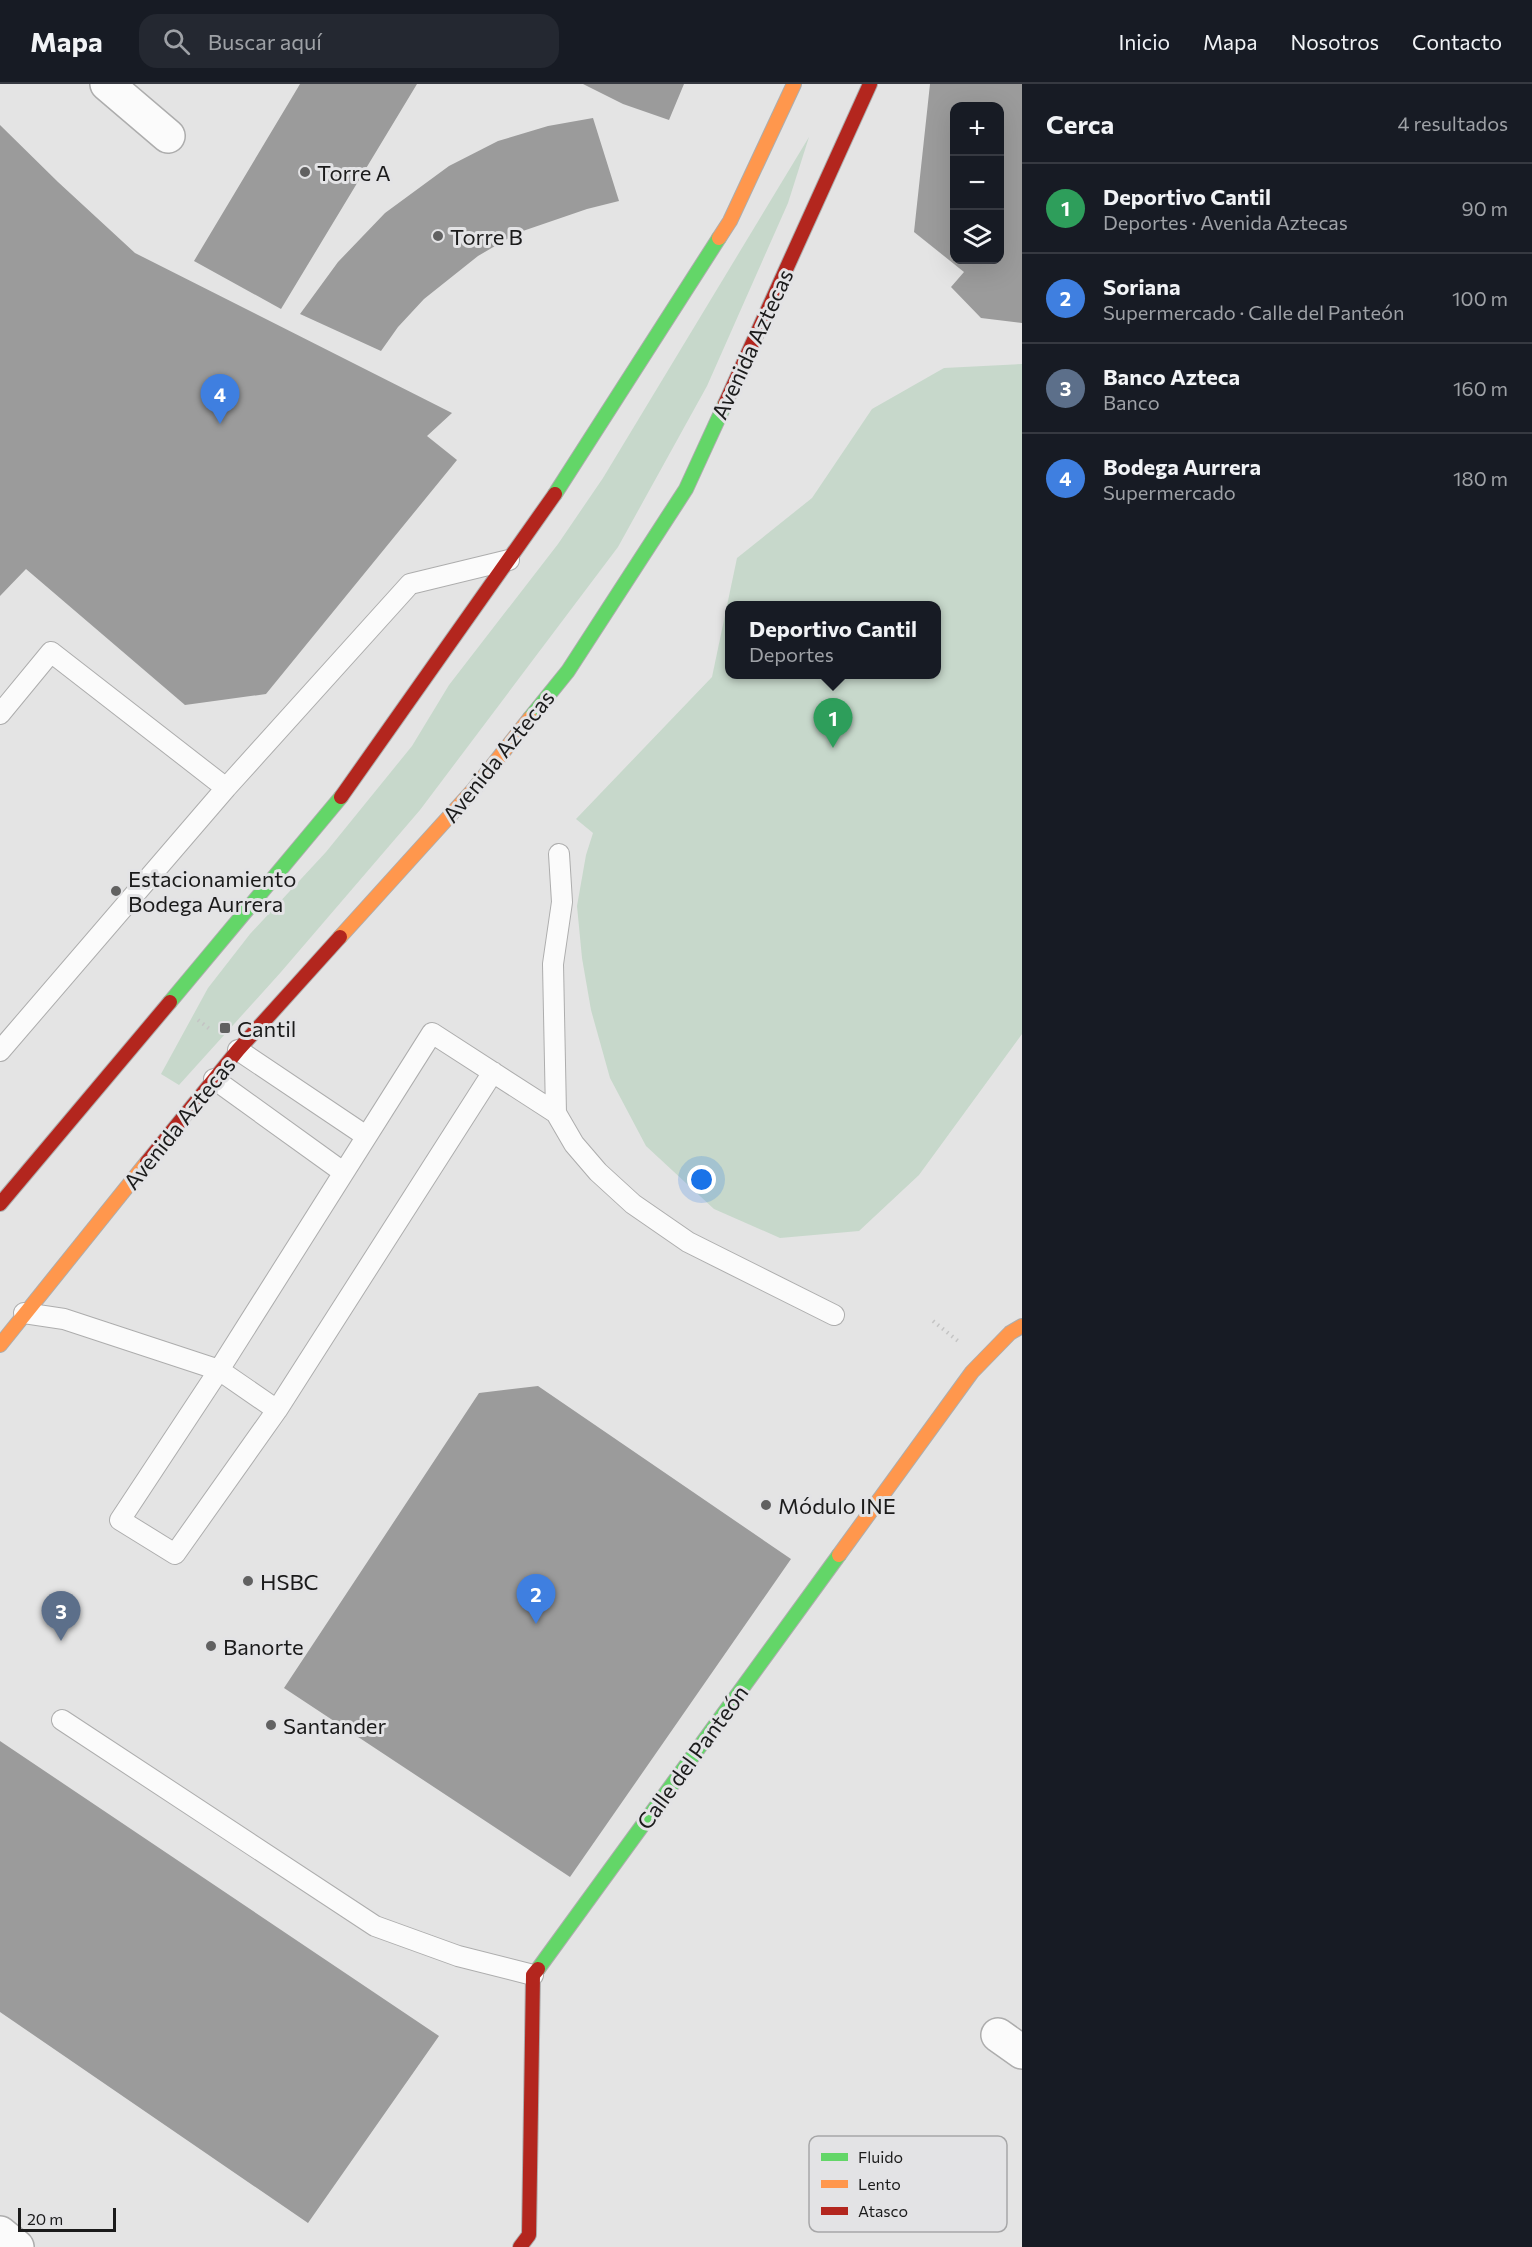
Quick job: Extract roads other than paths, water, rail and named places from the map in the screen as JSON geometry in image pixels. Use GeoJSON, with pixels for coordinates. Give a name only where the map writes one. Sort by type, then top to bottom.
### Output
{"type":"FeatureCollection","features":[{"type":"Feature","properties":{"kind":"main road"},"geometry":{"type":"LineString","coordinates":[[0,1204],[336,804],[509,560],[544,510],[730,221],[794,84]]}},
{"type":"Feature","properties":{"kind":"main road","name":"Avenida Aztecas"},"geometry":{"type":"LineString","coordinates":[[0,1345],[213,1079],[474,789],[567,671],[686,489],[870,84]]}},
{"type":"Feature","properties":{"kind":"main road","name":"Calle del Panteón"},"geometry":{"type":"LineString","coordinates":[[533,1976],[972,1372],[1010,1333],[1022,1326]]}},
{"type":"Feature","properties":{"kind":"main road"},"geometry":{"type":"LineString","coordinates":[[520,2247],[529,2235],[533,1976]]}},
{"type":"Feature","properties":{"kind":"street"},"geometry":{"type":"LineString","coordinates":[[107,84],[168,136]]}},
{"type":"Feature","properties":{"kind":"street"},"geometry":{"type":"LineString","coordinates":[[0,2233],[17,2247]]}},
{"type":"Feature","properties":{"kind":"lane"},"geometry":{"type":"LineString","coordinates":[[0,1051],[7,1030],[410,584],[509,560]]}},
{"type":"Feature","properties":{"kind":"lane"},"geometry":{"type":"LineString","coordinates":[[0,714],[51,652],[226,788]]}},
{"type":"Feature","properties":{"kind":"lane"},"geometry":{"type":"LineString","coordinates":[[556,1113],[553,964],[562,902],[559,854]]}},
{"type":"Feature","properties":{"kind":"lane"},"geometry":{"type":"LineString","coordinates":[[493,1072],[277,1410],[175,1554],[120,1520],[219,1370],[432,1033],[493,1072],[556,1113],[574,1144],[598,1172],[633,1204],[688,1242],[834,1314]]}},
{"type":"Feature","properties":{"kind":"lane"},"geometry":{"type":"LineString","coordinates":[[238,1050],[366,1136]]}},
{"type":"Feature","properties":{"kind":"lane"},"geometry":{"type":"LineString","coordinates":[[213,1079],[343,1172]]}},
{"type":"Feature","properties":{"kind":"lane"},"geometry":{"type":"LineString","coordinates":[[24,1313],[64,1319],[219,1370],[277,1410]]}},
{"type":"Feature","properties":{"kind":"lane"},"geometry":{"type":"LineString","coordinates":[[62,1720],[375,1926],[458,1956],[533,1976]]}},
{"type":"Feature","properties":{"kind":"place","name":"Torre A"},"geometry":{"type":"Point","coordinates":[305,172]}},
{"type":"Feature","properties":{"kind":"place","name":"Torre B"},"geometry":{"type":"Point","coordinates":[438,236]}},
{"type":"Feature","properties":{"kind":"place","name":"Bodega Aurrera"},"geometry":{"type":"Point","coordinates":[220,424]}},
{"type":"Feature","properties":{"kind":"place","name":"Deportivo Cantil"},"geometry":{"type":"Point","coordinates":[833,748]}},
{"type":"Feature","properties":{"kind":"place","name":"Estacionamiento Bodega Aurrera"},"geometry":{"type":"Point","coordinates":[116,891]}},
{"type":"Feature","properties":{"kind":"place","name":"Cantil"},"geometry":{"type":"Point","coordinates":[225,1028]}},
{"type":"Feature","properties":{"kind":"place","name":"Módulo INE"},"geometry":{"type":"Point","coordinates":[766,1505]}},
{"type":"Feature","properties":{"kind":"place","name":"HSBC"},"geometry":{"type":"Point","coordinates":[248,1581]}},
{"type":"Feature","properties":{"kind":"place","name":"Soriana"},"geometry":{"type":"Point","coordinates":[536,1624]}},
{"type":"Feature","properties":{"kind":"place","name":"Banco Azteca"},"geometry":{"type":"Point","coordinates":[61,1641]}},
{"type":"Feature","properties":{"kind":"place","name":"Banorte"},"geometry":{"type":"Point","coordinates":[211,1646]}},
{"type":"Feature","properties":{"kind":"place","name":"Santander"},"geometry":{"type":"Point","coordinates":[271,1725]}}]}
